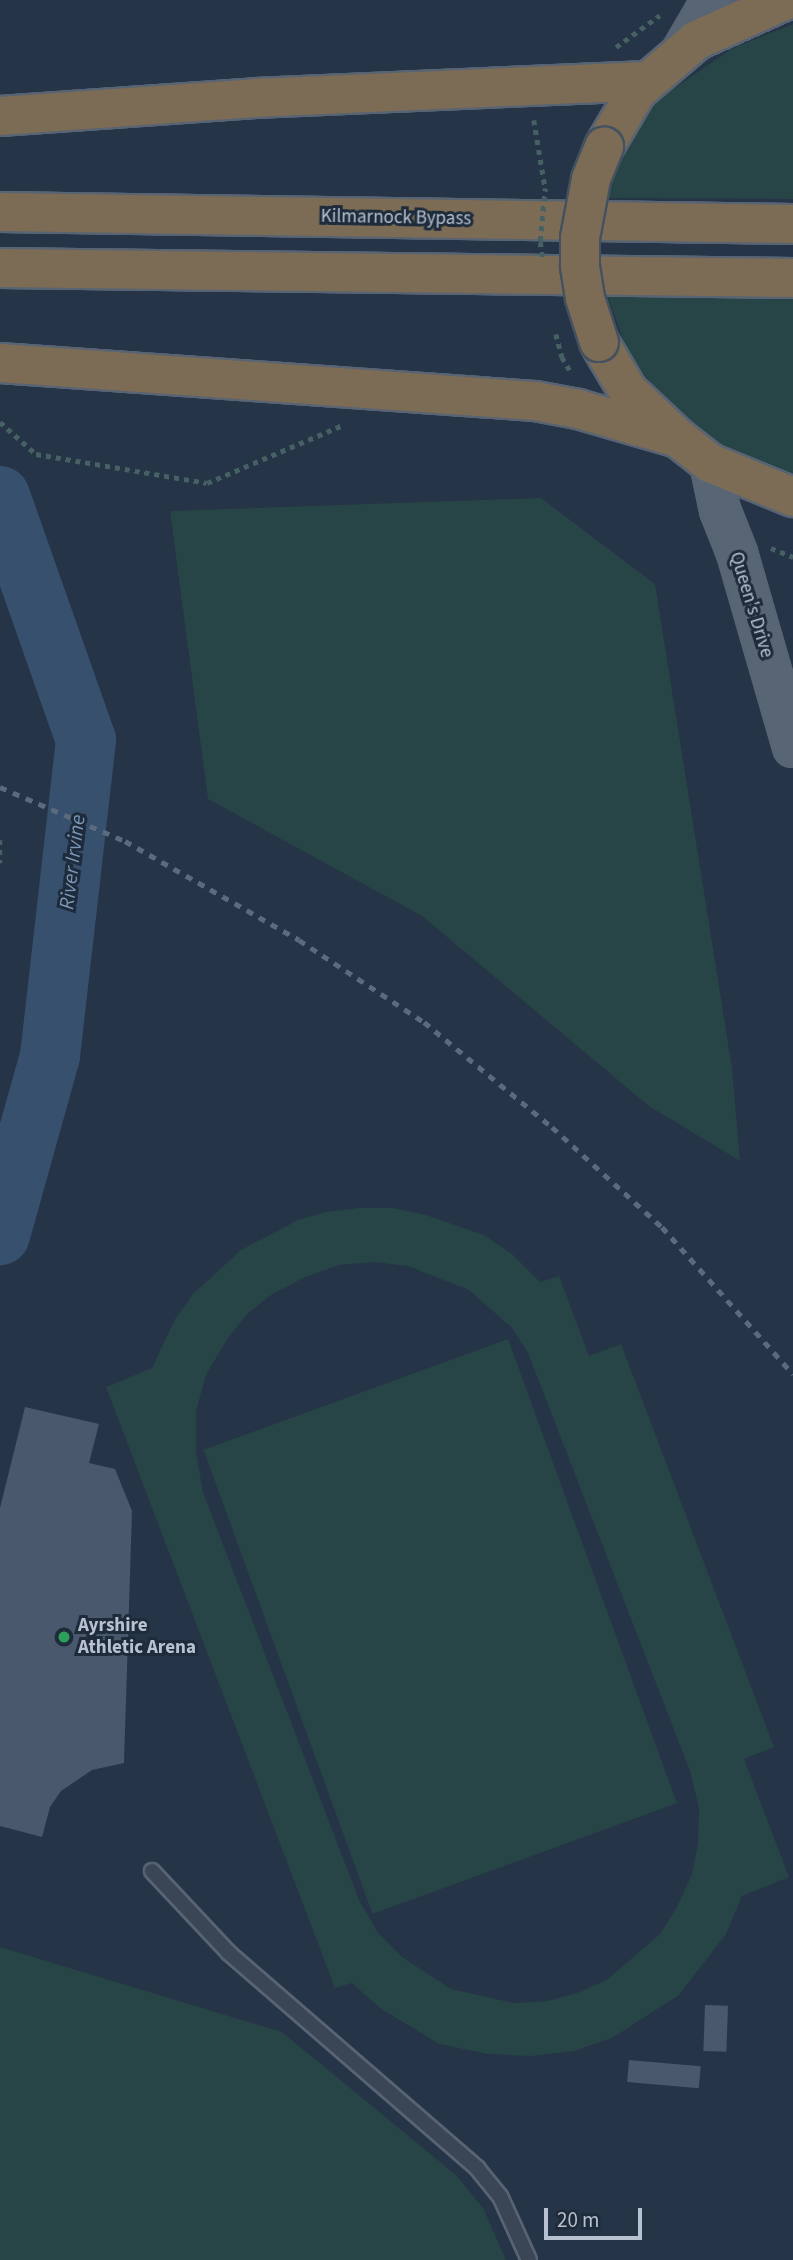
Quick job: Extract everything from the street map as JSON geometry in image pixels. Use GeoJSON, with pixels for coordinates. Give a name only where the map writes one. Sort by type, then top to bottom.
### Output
{"type":"FeatureCollection","features":[{"type":"Feature","properties":{"kind":"highway"},"geometry":{"type":"LineString","coordinates":[[786,0],[696,40],[647,81],[620,115],[591,179],[580,238],[580,265],[585,298],[598,342],[628,391],[678,438],[710,463],[793,497]]}},
{"type":"Feature","properties":{"kind":"highway"},"geometry":{"type":"LineString","coordinates":[[0,116],[256,98],[647,81]]}},
{"type":"Feature","properties":{"kind":"highway","name":"Kilmarnock Bypass"},"geometry":{"type":"LineString","coordinates":[[0,212],[793,224]]}},
{"type":"Feature","properties":{"kind":"highway"},"geometry":{"type":"LineString","coordinates":[[0,268],[793,278]]}},
{"type":"Feature","properties":{"kind":"highway"},"geometry":{"type":"LineString","coordinates":[[11,364],[535,401],[578,409],[678,438]]}},
{"type":"Feature","properties":{"kind":"main road"},"geometry":{"type":"LineString","coordinates":[[681,53],[712,0]]}},
{"type":"Feature","properties":{"kind":"main road","name":"Queen's Drive"},"geometry":{"type":"LineString","coordinates":[[710,463],[720,510],[737,553],[793,747]]}},
{"type":"Feature","properties":{"kind":"lane"},"geometry":{"type":"LineString","coordinates":[[152,1871],[229,1953],[477,2168],[500,2196],[529,2260]]}},
{"type":"Feature","properties":{"kind":"path"},"geometry":{"type":"LineString","coordinates":[[0,422],[36,454],[207,483],[347,423]]}},
{"type":"Feature","properties":{"kind":"path"},"geometry":{"type":"LineString","coordinates":[[0,840],[0,863]]}},
{"type":"Feature","properties":{"kind":"green space"},"geometry":{"type":"Polygon","coordinates":[[[793,24],[793,199],[606,198],[616,161],[654,102],[733,48],[793,24]]]}},
{"type":"Feature","properties":{"kind":"green space"},"geometry":{"type":"Polygon","coordinates":[[[793,296],[793,480],[700,434],[655,389],[627,351],[608,297],[793,296]]]}},
{"type":"Feature","properties":{"kind":"green space"},"geometry":{"type":"Polygon","coordinates":[[[541,498],[655,584],[732,1068],[740,1161],[649,1106],[422,916],[208,799],[170,511],[541,498]]]}},
{"type":"Feature","properties":{"kind":"green space"},"geometry":{"type":"Polygon","coordinates":[[[393,1208],[426,1215],[484,1235],[512,1254],[540,1282],[559,1276],[589,1356],[621,1344],[774,1747],[744,1759],[789,1877],[742,1896],[726,1934],[679,1995],[612,2038],[574,2051],[531,2056],[488,2054],[439,2044],[380,2008],[352,1983],[335,1988],[106,1387],[152,1368],[175,1319],[193,1294],[241,1250],[298,1220],[326,1212],[393,1208]],[[374,1262],[339,1265],[303,1278],[271,1295],[247,1314],[226,1341],[206,1375],[196,1411],[196,1452],[203,1492],[359,1900],[378,1933],[402,1957],[451,1989],[513,2003],[548,2001],[580,1992],[608,1979],[660,1934],[677,1907],[692,1874],[698,1843],[699,1808],[690,1771],[528,1353],[512,1328],[469,1290],[408,1266],[374,1262]]]}},
{"type":"Feature","properties":{"kind":"green space"},"geometry":{"type":"Polygon","coordinates":[[[508,1339],[677,1803],[372,1914],[204,1450],[508,1339]]]}},
{"type":"Feature","properties":{"kind":"green space"},"geometry":{"type":"Polygon","coordinates":[[[0,1947],[282,2032],[456,2175],[483,2208],[506,2260],[0,2260],[0,1947]]]}},
{"type":"Feature","properties":{"kind":"building","name":"Ayrshire Athletic Arena"},"geometry":{"type":"Polygon","coordinates":[[[25,1407],[99,1424],[89,1463],[115,1469],[132,1511],[124,1763],[92,1770],[61,1791],[50,1807],[42,1837],[0,1826],[0,1508],[25,1407]]]}},
{"type":"Feature","properties":{"kind":"building"},"geometry":{"type":"Polygon","coordinates":[[[705,2005],[728,2006],[726,2052],[703,2051],[705,2005]]]}},
{"type":"Feature","properties":{"kind":"building"},"geometry":{"type":"Polygon","coordinates":[[[629,2060],[701,2066],[699,2088],[627,2082],[629,2060]]]}},
{"type":"Feature","properties":{"kind":"waterway","name":"River Irvine"},"geometry":{"type":"LineString","coordinates":[[0,496],[86,740],[50,1056],[0,1235]]}},
{"type":"Feature","properties":{"kind":"railway"},"geometry":{"type":"LineString","coordinates":[[0,787],[125,841],[299,940],[424,1022],[552,1127],[662,1227],[793,1374]]}},
{"type":"Feature","properties":{"kind":"place","name":"Ayrshire Athletic Arena"},"geometry":{"type":"Point","coordinates":[64,1637]}}]}
